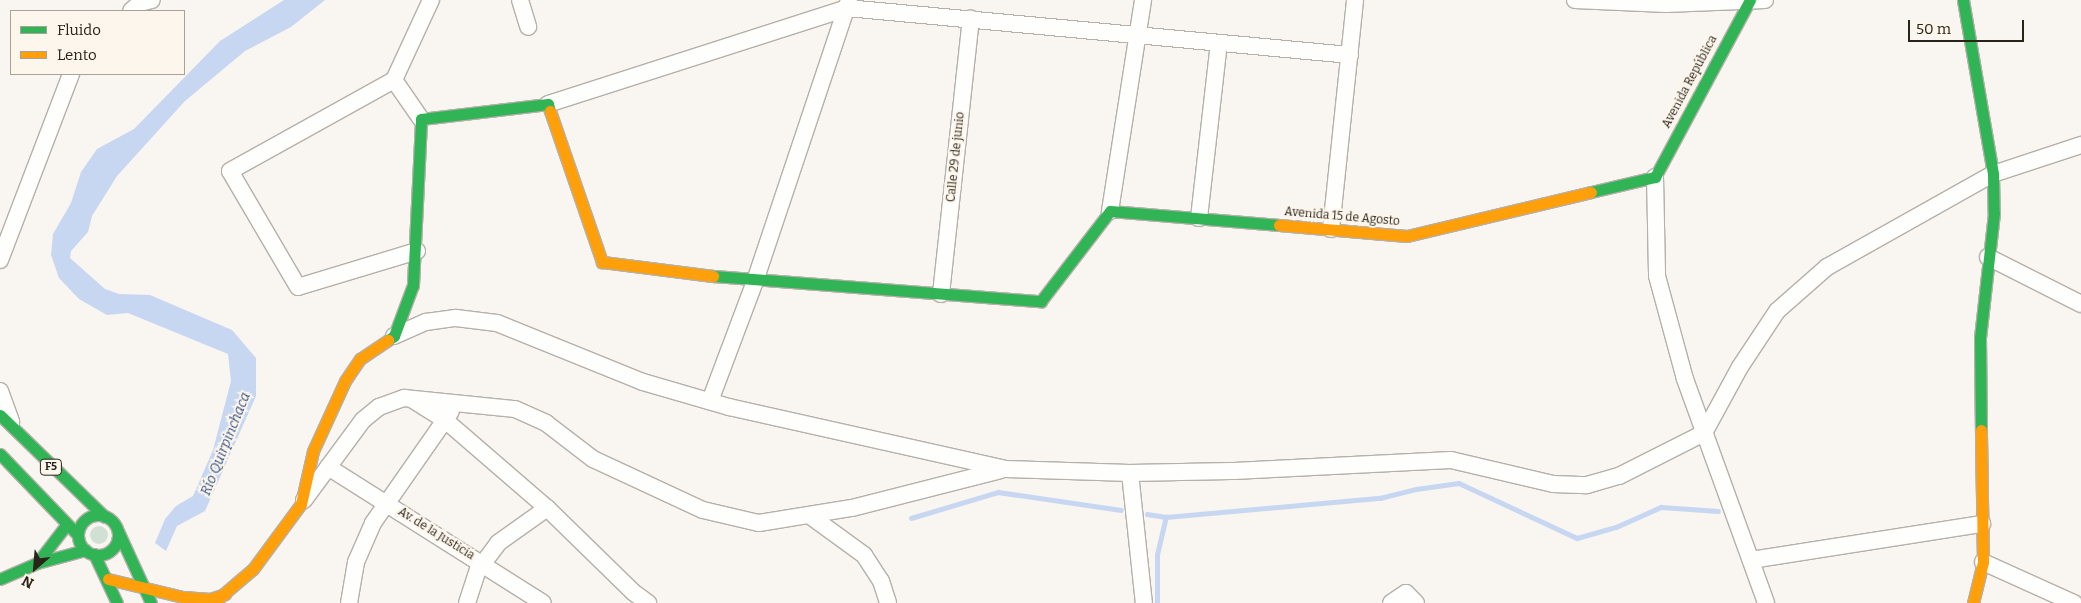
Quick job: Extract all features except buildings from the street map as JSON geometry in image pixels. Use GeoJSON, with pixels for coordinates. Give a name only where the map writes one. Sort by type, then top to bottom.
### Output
{"type":"FeatureCollection","features":[{"type":"Feature","properties":{"kind":"main road"},"geometry":{"type":"LineString","coordinates":[[1963,0],[1993,174],[1994,213],[1980,338],[1982,562],[1973,603]]}},
{"type":"Feature","properties":{"kind":"main road","name":"Avenida República"},"geometry":{"type":"LineString","coordinates":[[1655,177],[1749,2]]}},
{"type":"Feature","properties":{"kind":"main road"},"geometry":{"type":"LineString","coordinates":[[108,579],[149,591],[220,600],[253,569],[301,504],[314,451],[345,381],[360,360],[394,336],[413,285],[417,251],[421,119],[548,104],[602,262],[755,281],[1041,301],[1110,211]]}},
{"type":"Feature","properties":{"kind":"main road","name":"Avenida 15 de Agosto"},"geometry":{"type":"LineString","coordinates":[[1110,211],[1407,236],[1655,177]]}},
{"type":"Feature","properties":{"kind":"main road","name":"F5"},"geometry":{"type":"LineString","coordinates":[[0,415],[13,430],[105,516],[118,531],[149,591],[151,603]]}},
{"type":"Feature","properties":{"kind":"main road","name":"F5"},"geometry":{"type":"LineString","coordinates":[[0,454],[78,535],[108,579],[117,603]]}},
{"type":"Feature","properties":{"kind":"main road"},"geometry":{"type":"LineString","coordinates":[[78,535],[86,519],[105,516]]}},
{"type":"Feature","properties":{"kind":"main road"},"geometry":{"type":"LineString","coordinates":[[37,564],[67,524]]}},
{"type":"Feature","properties":{"kind":"main road"},"geometry":{"type":"LineString","coordinates":[[0,579],[37,564],[89,552],[112,549],[118,531]]}},
{"type":"Feature","properties":{"kind":"street"},"geometry":{"type":"LineString","coordinates":[[132,10],[140,3],[152,0]]}},
{"type":"Feature","properties":{"kind":"street"},"geometry":{"type":"LineString","coordinates":[[417,251],[298,287],[230,171],[394,80],[431,0]]}},
{"type":"Feature","properties":{"kind":"street"},"geometry":{"type":"LineString","coordinates":[[520,0],[528,27]]}},
{"type":"Feature","properties":{"kind":"street"},"geometry":{"type":"LineString","coordinates":[[1110,211],[1143,0]]}},
{"type":"Feature","properties":{"kind":"street"},"geometry":{"type":"LineString","coordinates":[[1331,230],[1355,0]]}},
{"type":"Feature","properties":{"kind":"street"},"geometry":{"type":"LineString","coordinates":[[1575,0],[1614,4],[1749,2],[1765,0]]}},
{"type":"Feature","properties":{"kind":"street"},"geometry":{"type":"LineString","coordinates":[[548,104],[848,4],[971,19],[1350,56]]}},
{"type":"Feature","properties":{"kind":"street"},"geometry":{"type":"LineString","coordinates":[[710,401],[755,281],[848,4]]}},
{"type":"Feature","properties":{"kind":"street","name":"Calle 29 de junio"},"geometry":{"type":"LineString","coordinates":[[941,294],[971,19]]}},
{"type":"Feature","properties":{"kind":"street"},"geometry":{"type":"LineString","coordinates":[[1200,218],[1219,43]]}},
{"type":"Feature","properties":{"kind":"street"},"geometry":{"type":"LineString","coordinates":[[0,260],[71,75]]}},
{"type":"Feature","properties":{"kind":"street"},"geometry":{"type":"LineString","coordinates":[[394,80],[421,119]]}},
{"type":"Feature","properties":{"kind":"street"},"geometry":{"type":"LineString","coordinates":[[394,336],[426,322],[456,318],[497,323],[643,382],[710,401],[911,450],[1006,469],[1130,473],[1234,472],[1324,464],[1451,460],[1553,484],[1587,485],[1618,476],[1704,433],[1740,367],[1777,311],[1827,267],[1993,174],[2081,145]]}},
{"type":"Feature","properties":{"kind":"street"},"geometry":{"type":"LineString","coordinates":[[1655,177],[1657,276],[1685,379],[1766,603]]}},
{"type":"Feature","properties":{"kind":"street"},"geometry":{"type":"LineString","coordinates":[[1988,257],[2081,304]]}},
{"type":"Feature","properties":{"kind":"street"},"geometry":{"type":"LineString","coordinates":[[0,391],[13,430]]}},
{"type":"Feature","properties":{"kind":"street"},"geometry":{"type":"LineString","coordinates":[[301,504],[363,420],[379,407],[411,399],[458,401],[515,409],[546,423],[593,459],[703,510],[759,523],[852,508],[1006,469]]}},
{"type":"Feature","properties":{"kind":"street"},"geometry":{"type":"LineString","coordinates":[[411,399],[445,420],[547,508],[648,603]]}},
{"type":"Feature","properties":{"kind":"street"},"geometry":{"type":"LineString","coordinates":[[349,603],[356,562],[373,523],[458,401]]}},
{"type":"Feature","properties":{"kind":"street","name":"Av. de la Justicia"},"geometry":{"type":"LineString","coordinates":[[328,467],[543,603]]}},
{"type":"Feature","properties":{"kind":"street"},"geometry":{"type":"LineString","coordinates":[[1130,473],[1144,603]]}},
{"type":"Feature","properties":{"kind":"street"},"geometry":{"type":"LineString","coordinates":[[467,603],[483,564],[498,543],[547,508]]}},
{"type":"Feature","properties":{"kind":"street"},"geometry":{"type":"LineString","coordinates":[[809,515],[864,554],[881,581],[888,603]]}},
{"type":"Feature","properties":{"kind":"street"},"geometry":{"type":"LineString","coordinates":[[1751,560],[1982,524]]}},
{"type":"Feature","properties":{"kind":"street"},"geometry":{"type":"LineString","coordinates":[[1982,562],[2074,603]]}},
{"type":"Feature","properties":{"kind":"street"},"geometry":{"type":"LineString","coordinates":[[1391,603],[1406,593],[1416,603]]}},
{"type":"Feature","properties":{"kind":"green space"},"geometry":{"type":"Polygon","coordinates":[[[99,526],[105,529],[108,535],[105,541],[99,544],[93,541],[90,535],[93,529],[99,526]]]}},
{"type":"Feature","properties":{"kind":"water","name":"Río Quirpinchaca"},"geometry":{"type":"Polygon","coordinates":[[[284,0],[325,0],[291,27],[245,51],[185,101],[117,176],[92,216],[88,232],[71,251],[70,258],[105,289],[119,294],[150,295],[232,330],[256,358],[256,396],[205,511],[177,526],[166,551],[155,543],[165,519],[176,506],[193,496],[213,450],[231,381],[228,354],[128,313],[107,315],[79,299],[59,278],[51,255],[53,234],[71,203],[81,172],[97,149],[134,129],[220,41],[284,0]]]}},
{"type":"Feature","properties":{"kind":"waterway"},"geometry":{"type":"LineString","coordinates":[[1147,514],[1166,517],[1380,498],[1416,489],[1459,483],[1577,538],[1616,527],[1661,507],[1718,511]]}},
{"type":"Feature","properties":{"kind":"waterway"},"geometry":{"type":"LineString","coordinates":[[911,518],[998,492],[1121,510]]}},
{"type":"Feature","properties":{"kind":"waterway"},"geometry":{"type":"LineString","coordinates":[[1157,603],[1157,555],[1166,517]]}},
{"type":"Feature","properties":{"kind":"traffic: fast"},"geometry":{"type":"LineString","coordinates":[[1591,192],[1655,177],[1750,0]]}},
{"type":"Feature","properties":{"kind":"traffic: fast"},"geometry":{"type":"LineString","coordinates":[[1963,0],[1993,174],[1994,213],[1980,338],[1981,430]]}},
{"type":"Feature","properties":{"kind":"traffic: fast"},"geometry":{"type":"LineString","coordinates":[[388,340],[394,336],[413,285],[421,119],[548,104],[550,111]]}},
{"type":"Feature","properties":{"kind":"traffic: fast"},"geometry":{"type":"LineString","coordinates":[[713,276],[1041,301],[1110,211],[1279,225]]}},
{"type":"Feature","properties":{"kind":"traffic: fast"},"geometry":{"type":"LineString","coordinates":[[0,415],[105,517]]}},
{"type":"Feature","properties":{"kind":"traffic: fast"},"geometry":{"type":"LineString","coordinates":[[0,454],[78,535]]}},
{"type":"Feature","properties":{"kind":"traffic: fast"},"geometry":{"type":"LineString","coordinates":[[98,515],[112,521],[118,535],[112,549],[98,555],[84,549],[78,535],[84,521],[98,515]]}},
{"type":"Feature","properties":{"kind":"traffic: fast"},"geometry":{"type":"LineString","coordinates":[[37,563],[67,524]]}},
{"type":"Feature","properties":{"kind":"traffic: fast"},"geometry":{"type":"LineString","coordinates":[[118,531],[151,603]]}},
{"type":"Feature","properties":{"kind":"traffic: fast"},"geometry":{"type":"LineString","coordinates":[[0,579],[37,563],[85,550]]}},
{"type":"Feature","properties":{"kind":"traffic: fast"},"geometry":{"type":"LineString","coordinates":[[94,554],[117,603]]}},
{"type":"Feature","properties":{"kind":"traffic: slow"},"geometry":{"type":"LineString","coordinates":[[550,111],[602,262],[713,276]]}},
{"type":"Feature","properties":{"kind":"traffic: slow"},"geometry":{"type":"LineString","coordinates":[[1279,225],[1407,236],[1591,192]]}},
{"type":"Feature","properties":{"kind":"traffic: slow"},"geometry":{"type":"LineString","coordinates":[[213,603],[253,569],[301,504],[313,451],[345,381],[360,359],[388,340]]}},
{"type":"Feature","properties":{"kind":"traffic: slow"},"geometry":{"type":"LineString","coordinates":[[1973,603],[1983,562],[1981,430]]}},
{"type":"Feature","properties":{"kind":"traffic: slow"},"geometry":{"type":"LineString","coordinates":[[108,579],[183,597],[210,599],[225,594]]}}]}
